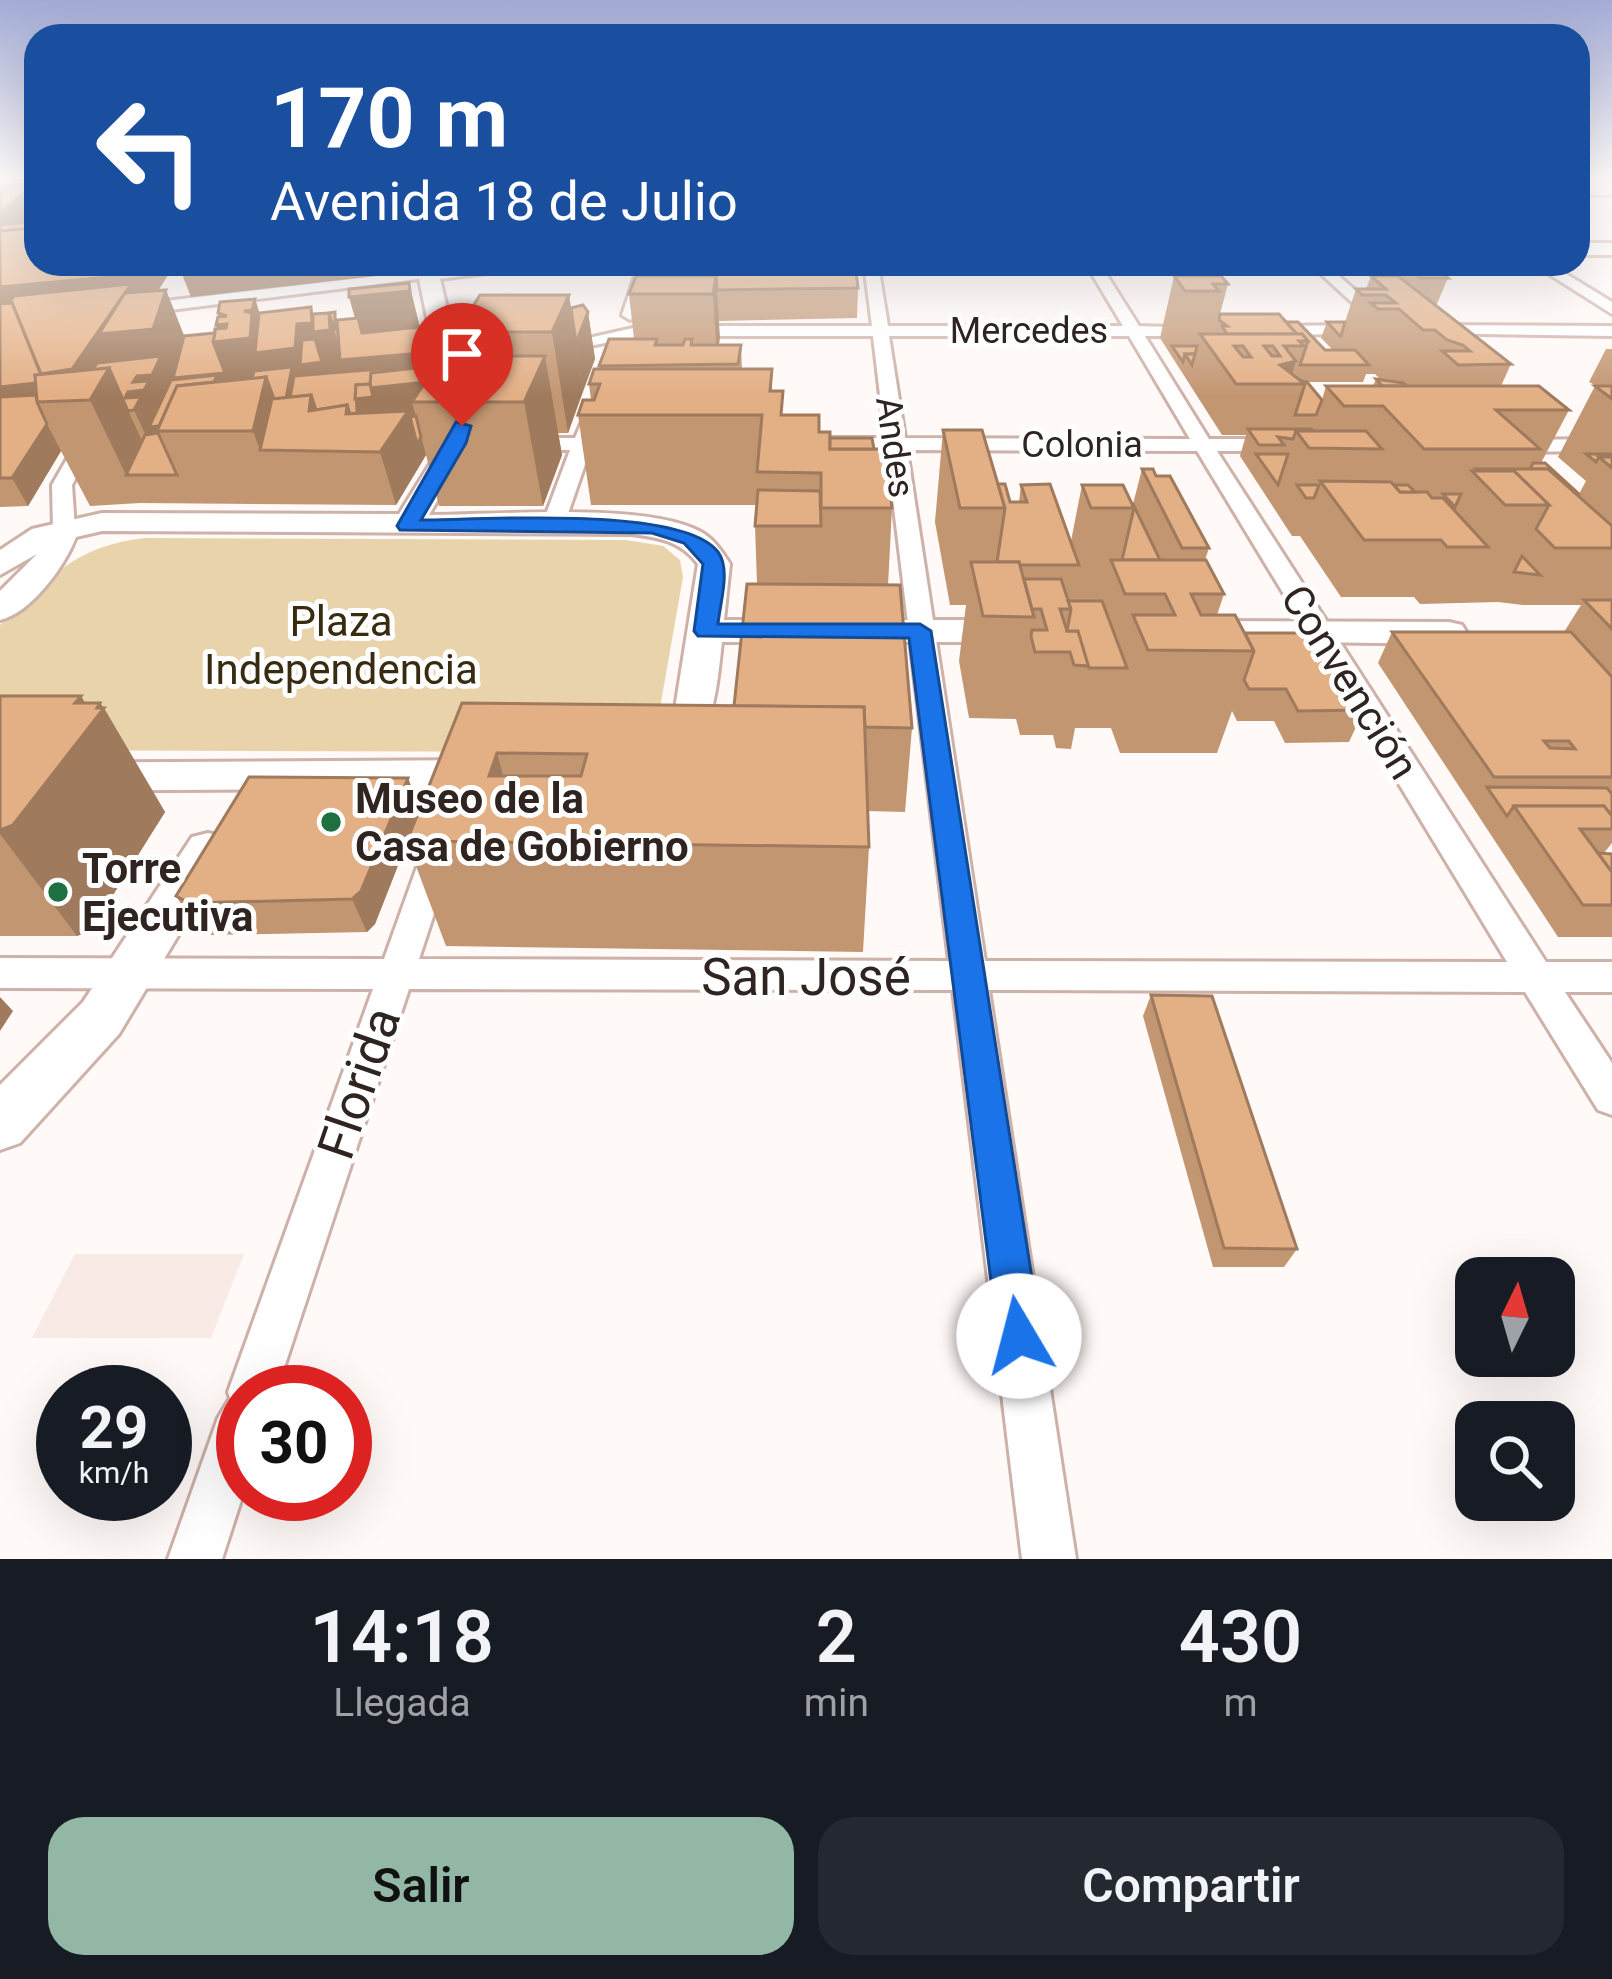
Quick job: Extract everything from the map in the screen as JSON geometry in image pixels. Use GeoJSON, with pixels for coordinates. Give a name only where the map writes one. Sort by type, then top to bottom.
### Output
{"type":"FeatureCollection","features":[{"type":"Feature","properties":{"kind":"street"},"geometry":{"type":"LineString","coordinates":[[118,312],[381,276]]}},
{"type":"Feature","properties":{"kind":"street"},"geometry":{"type":"LineString","coordinates":[[407,526],[457,443],[462,426],[451,370],[427,323],[428,276]]}},
{"type":"Feature","properties":{"kind":"street"},"geometry":{"type":"LineString","coordinates":[[616,355],[642,276]]}},
{"type":"Feature","properties":{"kind":"street","name":"Andes"},"geometry":{"type":"LineString","coordinates":[[872,276],[1049,1559]]}},
{"type":"Feature","properties":{"kind":"street","name":"Convención"},"geometry":{"type":"LineString","coordinates":[[1101,276],[1318,633],[1612,1097]]}},
{"type":"Feature","properties":{"kind":"street"},"geometry":{"type":"LineString","coordinates":[[1330,276],[1407,345]]}},
{"type":"Feature","properties":{"kind":"street"},"geometry":{"type":"LineString","coordinates":[[1559,276],[1612,309]]}},
{"type":"Feature","properties":{"kind":"street","name":"Mercedes"},"geometry":{"type":"LineString","coordinates":[[534,352],[624,332],[1228,331]]}},
{"type":"Feature","properties":{"kind":"street"},"geometry":{"type":"LineString","coordinates":[[1252,331],[1612,331]]}},
{"type":"Feature","properties":{"kind":"street"},"geometry":{"type":"LineString","coordinates":[[553,525],[599,399]]}},
{"type":"Feature","properties":{"kind":"street"},"geometry":{"type":"LineString","coordinates":[[0,610],[52,558],[64,529],[62,485],[105,409]]}},
{"type":"Feature","properties":{"kind":"street"},"geometry":{"type":"LineString","coordinates":[[1550,473],[1506,441],[1612,446]]}},
{"type":"Feature","properties":{"kind":"street"},"geometry":{"type":"LineString","coordinates":[[457,443],[488,444]]}},
{"type":"Feature","properties":{"kind":"street"},"geometry":{"type":"LineString","coordinates":[[551,444],[649,444]]}},
{"type":"Feature","properties":{"kind":"street","name":"Colonia"},"geometry":{"type":"LineString","coordinates":[[806,444],[1303,445]]}},
{"type":"Feature","properties":{"kind":"street"},"geometry":{"type":"LineString","coordinates":[[0,565],[26,544],[64,529],[122,521],[653,527],[691,538],[714,564],[694,715],[668,746],[630,768]]}},
{"type":"Feature","properties":{"kind":"street"},"geometry":{"type":"LineString","coordinates":[[706,631],[1060,632]]}},
{"type":"Feature","properties":{"kind":"street"},"geometry":{"type":"LineString","coordinates":[[1154,632],[1484,633]]}},
{"type":"Feature","properties":{"kind":"street"},"geometry":{"type":"LineString","coordinates":[[0,777],[254,772],[458,796],[532,775]]}},
{"type":"Feature","properties":{"kind":"street"},"geometry":{"type":"LineString","coordinates":[[0,1124],[101,1018],[254,772]]}},
{"type":"Feature","properties":{"kind":"street","name":"Florida"},"geometry":{"type":"LineString","coordinates":[[261,1365],[458,796]]}},
{"type":"Feature","properties":{"kind":"street","name":"San José"},"geometry":{"type":"LineString","coordinates":[[0,973],[1612,977]]}},
{"type":"Feature","properties":{"kind":"street"},"geometry":{"type":"LineString","coordinates":[[195,1559],[216,1497]]}},
{"type":"Feature","properties":{"kind":"shaded area"},"geometry":{"type":"Polygon","coordinates":[[[75,1254],[244,1254],[211,1338],[32,1338],[75,1254]]]}},
{"type":"Feature","properties":{"kind":"green space","name":"Plaza Independencia"},"geometry":{"type":"Polygon","coordinates":[[[145,538],[626,540],[663,546],[680,560],[683,577],[660,708],[577,752],[0,750],[0,625],[64,567],[100,548],[145,538]]]}},
{"type":"Feature","properties":{"kind":"building"},"geometry":{"type":"Polygon","coordinates":[[[0,251],[24,251],[24,276],[119,276],[0,287],[0,251]]]}},
{"type":"Feature","properties":{"kind":"building"},"geometry":{"type":"Polygon","coordinates":[[[636,276],[716,276],[713,294],[629,294],[636,276]]]}},
{"type":"Feature","properties":{"kind":"building"},"geometry":{"type":"Polygon","coordinates":[[[716,276],[856,276],[858,288],[717,290],[716,276]]]}},
{"type":"Feature","properties":{"kind":"building"},"geometry":{"type":"Polygon","coordinates":[[[1174,276],[1221,276],[1228,284],[1213,284],[1219,291],[1185,291],[1174,276]]]}},
{"type":"Feature","properties":{"kind":"building"},"geometry":{"type":"Polygon","coordinates":[[[1371,276],[1398,276],[1511,364],[1458,365],[1442,351],[1470,351],[1463,345],[1435,330],[1423,330],[1399,309],[1378,309],[1371,303],[1396,303],[1386,295],[1362,295],[1356,289],[1386,289],[1371,276]]]}},
{"type":"Feature","properties":{"kind":"building"},"geometry":{"type":"Polygon","coordinates":[[[409,283],[410,291],[349,297],[349,289],[409,283]]]}},
{"type":"Feature","properties":{"kind":"building"},"geometry":{"type":"Polygon","coordinates":[[[131,284],[72,369],[41,374],[11,300],[14,296],[131,284]]]}},
{"type":"Feature","properties":{"kind":"building"},"geometry":{"type":"Polygon","coordinates":[[[166,290],[153,329],[99,334],[125,293],[166,290]]]}},
{"type":"Feature","properties":{"kind":"building"},"geometry":{"type":"Polygon","coordinates":[[[480,295],[569,295],[552,332],[457,332],[480,295]]]}},
{"type":"Feature","properties":{"kind":"building"},"geometry":{"type":"Polygon","coordinates":[[[255,299],[252,310],[244,311],[252,313],[250,338],[213,342],[215,329],[227,324],[216,325],[218,317],[227,316],[218,313],[220,302],[255,299]]]}},
{"type":"Feature","properties":{"kind":"building"},"geometry":{"type":"Polygon","coordinates":[[[12,303],[41,375],[35,375],[36,383],[0,387],[0,304],[12,303]]]}},
{"type":"Feature","properties":{"kind":"building"},"geometry":{"type":"Polygon","coordinates":[[[583,305],[588,312],[576,343],[571,308],[583,305]]]}},
{"type":"Feature","properties":{"kind":"building"},"geometry":{"type":"Polygon","coordinates":[[[311,307],[312,323],[297,324],[295,348],[255,353],[259,313],[311,307]]]}},
{"type":"Feature","properties":{"kind":"building"},"geometry":{"type":"Polygon","coordinates":[[[329,313],[330,330],[313,332],[313,314],[329,313]]]}},
{"type":"Feature","properties":{"kind":"building"},"geometry":{"type":"Polygon","coordinates":[[[1220,314],[1279,314],[1297,334],[1227,334],[1220,314]]]}},
{"type":"Feature","properties":{"kind":"building"},"geometry":{"type":"Polygon","coordinates":[[[358,318],[362,333],[419,327],[422,353],[340,360],[337,320],[358,318]]]}},
{"type":"Feature","properties":{"kind":"building"},"geometry":{"type":"Polygon","coordinates":[[[1286,322],[1298,322],[1325,350],[1355,350],[1369,365],[1300,365],[1308,341],[1286,322]]]}},
{"type":"Feature","properties":{"kind":"building"},"geometry":{"type":"Polygon","coordinates":[[[1327,322],[1345,322],[1341,336],[1340,336],[1327,322]]]}},
{"type":"Feature","properties":{"kind":"building"},"geometry":{"type":"Polygon","coordinates":[[[215,333],[213,342],[225,373],[173,378],[184,336],[215,333]]]}},
{"type":"Feature","properties":{"kind":"building"},"geometry":{"type":"Polygon","coordinates":[[[1200,334],[1302,334],[1308,341],[1299,341],[1304,346],[1284,346],[1296,361],[1280,365],[1305,384],[1236,384],[1200,334]],[[1234,346],[1243,357],[1251,357],[1243,346],[1234,346]]]}},
{"type":"Feature","properties":{"kind":"building"},"geometry":{"type":"Polygon","coordinates":[[[315,339],[322,362],[300,365],[302,340],[315,339]]]}},
{"type":"Feature","properties":{"kind":"building"},"geometry":{"type":"Polygon","coordinates":[[[609,339],[657,339],[655,345],[683,345],[685,339],[692,339],[691,345],[741,345],[738,364],[599,366],[609,339]]]}},
{"type":"Feature","properties":{"kind":"building"},"geometry":{"type":"Polygon","coordinates":[[[1172,346],[1197,346],[1195,354],[1185,354],[1183,362],[1172,346]]]}},
{"type":"Feature","properties":{"kind":"building"},"geometry":{"type":"Polygon","coordinates":[[[161,356],[152,375],[137,376],[133,382],[149,381],[144,390],[128,392],[125,398],[141,397],[134,410],[128,411],[109,368],[93,370],[97,363],[161,356]]]}},
{"type":"Feature","properties":{"kind":"building"},"geometry":{"type":"Polygon","coordinates":[[[443,356],[545,356],[524,402],[412,402],[443,356]],[[469,368],[461,382],[498,382],[505,368],[469,368]]]}},
{"type":"Feature","properties":{"kind":"building"},"geometry":{"type":"Polygon","coordinates":[[[428,365],[428,378],[425,367],[371,373],[370,384],[356,385],[357,413],[350,414],[347,405],[316,410],[311,395],[290,398],[294,376],[428,365]]]}},
{"type":"Feature","properties":{"kind":"building"},"geometry":{"type":"Polygon","coordinates":[[[292,367],[286,398],[274,399],[266,377],[252,379],[254,371],[292,367]]]}},
{"type":"Feature","properties":{"kind":"building"},"geometry":{"type":"Polygon","coordinates":[[[425,367],[426,382],[370,388],[371,373],[425,367]]]}},
{"type":"Feature","properties":{"kind":"building"},"geometry":{"type":"Polygon","coordinates":[[[109,368],[90,400],[37,402],[35,375],[109,368]]]}},
{"type":"Feature","properties":{"kind":"building"},"geometry":{"type":"Polygon","coordinates":[[[594,369],[772,369],[770,391],[783,391],[781,415],[819,415],[819,432],[830,432],[830,449],[885,449],[892,508],[821,508],[821,473],[757,472],[762,415],[578,415],[583,400],[594,400],[600,384],[589,384],[594,369]]]}},
{"type":"Feature","properties":{"kind":"building"},"geometry":{"type":"Polygon","coordinates":[[[217,375],[214,382],[177,386],[159,426],[149,427],[171,380],[217,375]]]}},
{"type":"Feature","properties":{"kind":"building"},"geometry":{"type":"Polygon","coordinates":[[[266,377],[253,431],[157,431],[177,386],[266,377]]]}},
{"type":"Feature","properties":{"kind":"building"},"geometry":{"type":"Polygon","coordinates":[[[1376,379],[1403,383],[1407,386],[1382,386],[1376,379]]]}},
{"type":"Feature","properties":{"kind":"building"},"geometry":{"type":"Polygon","coordinates":[[[1301,381],[1307,382],[1322,400],[1316,415],[1295,415],[1305,384],[1301,381]]]}},
{"type":"Feature","properties":{"kind":"building"},"geometry":{"type":"Polygon","coordinates":[[[370,384],[373,397],[355,399],[356,385],[370,384]]]}},
{"type":"Feature","properties":{"kind":"building"},"geometry":{"type":"Polygon","coordinates":[[[1326,386],[1539,386],[1569,410],[1496,410],[1540,449],[1424,449],[1383,406],[1344,406],[1326,386]]]}},
{"type":"Feature","properties":{"kind":"building"},"geometry":{"type":"Polygon","coordinates":[[[1595,386],[1612,386],[1612,399],[1595,386]]]}},
{"type":"Feature","properties":{"kind":"building"},"geometry":{"type":"Polygon","coordinates":[[[36,395],[47,424],[12,478],[0,478],[0,397],[36,395]]]}},
{"type":"Feature","properties":{"kind":"building"},"geometry":{"type":"Polygon","coordinates":[[[311,395],[309,411],[347,405],[346,414],[408,411],[380,452],[260,450],[272,399],[311,395]]]}},
{"type":"Feature","properties":{"kind":"building"},"geometry":{"type":"Polygon","coordinates":[[[416,416],[421,437],[417,444],[410,417],[416,416]]]}},
{"type":"Feature","properties":{"kind":"building"},"geometry":{"type":"Polygon","coordinates":[[[1248,429],[1313,431],[1296,431],[1293,439],[1278,437],[1284,445],[1259,445],[1248,429]]]}},
{"type":"Feature","properties":{"kind":"building"},"geometry":{"type":"Polygon","coordinates":[[[943,430],[982,430],[1005,508],[960,508],[943,430]]]}},
{"type":"Feature","properties":{"kind":"building"},"geometry":{"type":"Polygon","coordinates":[[[1296,431],[1366,431],[1382,449],[1309,448],[1296,431]]]}},
{"type":"Feature","properties":{"kind":"building"},"geometry":{"type":"Polygon","coordinates":[[[158,433],[177,475],[126,475],[145,435],[158,433]]]}},
{"type":"Feature","properties":{"kind":"building"},"geometry":{"type":"Polygon","coordinates":[[[830,438],[872,438],[874,449],[830,449],[830,438]]]}},
{"type":"Feature","properties":{"kind":"building"},"geometry":{"type":"Polygon","coordinates":[[[1256,454],[1288,454],[1278,485],[1256,454]]]}},
{"type":"Feature","properties":{"kind":"building"},"geometry":{"type":"Polygon","coordinates":[[[1586,454],[1612,457],[1599,457],[1596,462],[1586,454]]]}},
{"type":"Feature","properties":{"kind":"building"},"geometry":{"type":"Polygon","coordinates":[[[1533,463],[1545,463],[1579,494],[1548,469],[1530,469],[1533,463]]]}},
{"type":"Feature","properties":{"kind":"building"},"geometry":{"type":"Polygon","coordinates":[[[1142,469],[1170,476],[1209,548],[1182,548],[1142,469]]]}},
{"type":"Feature","properties":{"kind":"building"},"geometry":{"type":"Polygon","coordinates":[[[1476,469],[1548,469],[1612,526],[1612,548],[1555,548],[1536,529],[1549,505],[1514,471],[1476,469]]]}},
{"type":"Feature","properties":{"kind":"building"},"geometry":{"type":"Polygon","coordinates":[[[1472,471],[1514,471],[1549,505],[1505,505],[1472,471]]]}},
{"type":"Feature","properties":{"kind":"building"},"geometry":{"type":"Polygon","coordinates":[[[1320,481],[1391,482],[1400,492],[1427,492],[1432,498],[1443,498],[1488,547],[1447,547],[1441,540],[1364,540],[1320,481]]]}},
{"type":"Feature","properties":{"kind":"building"},"geometry":{"type":"Polygon","coordinates":[[[998,484],[1005,484],[1010,502],[1027,502],[1021,485],[1050,484],[1079,565],[997,562],[1005,508],[998,484]]]}},
{"type":"Feature","properties":{"kind":"building"},"geometry":{"type":"Polygon","coordinates":[[[1082,485],[1123,485],[1134,508],[1091,508],[1082,485]]]}},
{"type":"Feature","properties":{"kind":"building"},"geometry":{"type":"Polygon","coordinates":[[[1297,485],[1319,485],[1314,498],[1306,498],[1297,485]]]}},
{"type":"Feature","properties":{"kind":"building"},"geometry":{"type":"Polygon","coordinates":[[[1394,485],[1408,485],[1415,492],[1400,492],[1394,485]]]}},
{"type":"Feature","properties":{"kind":"building"},"geometry":{"type":"Polygon","coordinates":[[[758,490],[820,491],[821,526],[755,526],[758,490]]]}},
{"type":"Feature","properties":{"kind":"building"},"geometry":{"type":"Polygon","coordinates":[[[1443,494],[1461,494],[1455,507],[1443,494]]]}},
{"type":"Feature","properties":{"kind":"building"},"geometry":{"type":"Polygon","coordinates":[[[1133,504],[1160,560],[1122,560],[1133,504]]]}},
{"type":"Feature","properties":{"kind":"building"},"geometry":{"type":"Polygon","coordinates":[[[1522,556],[1540,575],[1514,572],[1522,556]]]}},
{"type":"Feature","properties":{"kind":"building"},"geometry":{"type":"Polygon","coordinates":[[[1111,560],[1206,560],[1224,594],[1191,594],[1201,615],[1235,615],[1254,651],[1148,650],[1133,615],[1175,615],[1165,594],[1125,594],[1111,560]]]}},
{"type":"Feature","properties":{"kind":"building"},"geometry":{"type":"Polygon","coordinates":[[[971,562],[1019,562],[1034,617],[983,616],[971,562]]]}},
{"type":"Feature","properties":{"kind":"building"},"geometry":{"type":"Polygon","coordinates":[[[1024,579],[1061,579],[1071,609],[1060,609],[1067,631],[1078,631],[1090,666],[1074,665],[1070,652],[1035,652],[1032,630],[1047,630],[1041,609],[1032,609],[1024,579]]]}},
{"type":"Feature","properties":{"kind":"building"},"geometry":{"type":"Polygon","coordinates":[[[747,584],[900,585],[912,728],[865,727],[864,707],[734,706],[747,584]]]}},
{"type":"Feature","properties":{"kind":"building"},"geometry":{"type":"Polygon","coordinates":[[[1584,600],[1612,600],[1612,629],[1584,600]]]}},
{"type":"Feature","properties":{"kind":"building"},"geometry":{"type":"Polygon","coordinates":[[[1068,601],[1102,601],[1127,668],[1089,668],[1078,631],[1067,631],[1068,601]]]}},
{"type":"Feature","properties":{"kind":"building"},"geometry":{"type":"Polygon","coordinates":[[[1392,632],[1571,632],[1612,677],[1612,777],[1494,777],[1392,632]],[[1544,741],[1550,748],[1575,749],[1569,741],[1544,741]]]}},
{"type":"Feature","properties":{"kind":"building"},"geometry":{"type":"Polygon","coordinates":[[[1245,633],[1315,633],[1364,710],[1298,711],[1286,689],[1249,689],[1244,680],[1254,651],[1245,633]]]}},
{"type":"Feature","properties":{"kind":"building"},"geometry":{"type":"Polygon","coordinates":[[[0,696],[81,696],[75,703],[100,703],[97,708],[104,708],[13,825],[0,830],[0,696]]]}},
{"type":"Feature","properties":{"kind":"building"},"geometry":{"type":"Polygon","coordinates":[[[462,703],[864,707],[869,847],[407,841],[462,703]],[[497,753],[489,776],[581,776],[587,754],[497,753]]]}},
{"type":"Feature","properties":{"kind":"building"},"geometry":{"type":"Polygon","coordinates":[[[249,777],[408,778],[361,891],[352,899],[189,903],[176,896],[249,777]]]}},
{"type":"Feature","properties":{"kind":"building"},"geometry":{"type":"Polygon","coordinates":[[[1487,787],[1607,788],[1612,794],[1612,816],[1604,806],[1514,806],[1507,816],[1487,787]]]}},
{"type":"Feature","properties":{"kind":"building"},"geometry":{"type":"Polygon","coordinates":[[[1514,806],[1604,806],[1612,816],[1612,829],[1580,829],[1612,872],[1612,905],[1583,905],[1514,806]]]}},
{"type":"Feature","properties":{"kind":"building"},"geometry":{"type":"Polygon","coordinates":[[[1598,853],[1612,854],[1612,872],[1598,853]]]}},
{"type":"Feature","properties":{"kind":"building"},"geometry":{"type":"Polygon","coordinates":[[[1151,995],[1212,996],[1297,1249],[1224,1248],[1151,995]]]}},
{"type":"Feature","properties":{"kind":"place","name":"Museo de la Casa de Gobierno"},"geometry":{"type":"Point","coordinates":[331,822]}},
{"type":"Feature","properties":{"kind":"place","name":"Torre Ejecutiva"},"geometry":{"type":"Point","coordinates":[58,892]}},
{"type":"Feature","properties":{"kind":"route"},"geometry":{"type":"LineString","coordinates":[[462,426],[457,443],[407,526],[653,527],[691,538],[709,554],[714,564],[706,631],[920,631],[1019,1336]]}}]}
